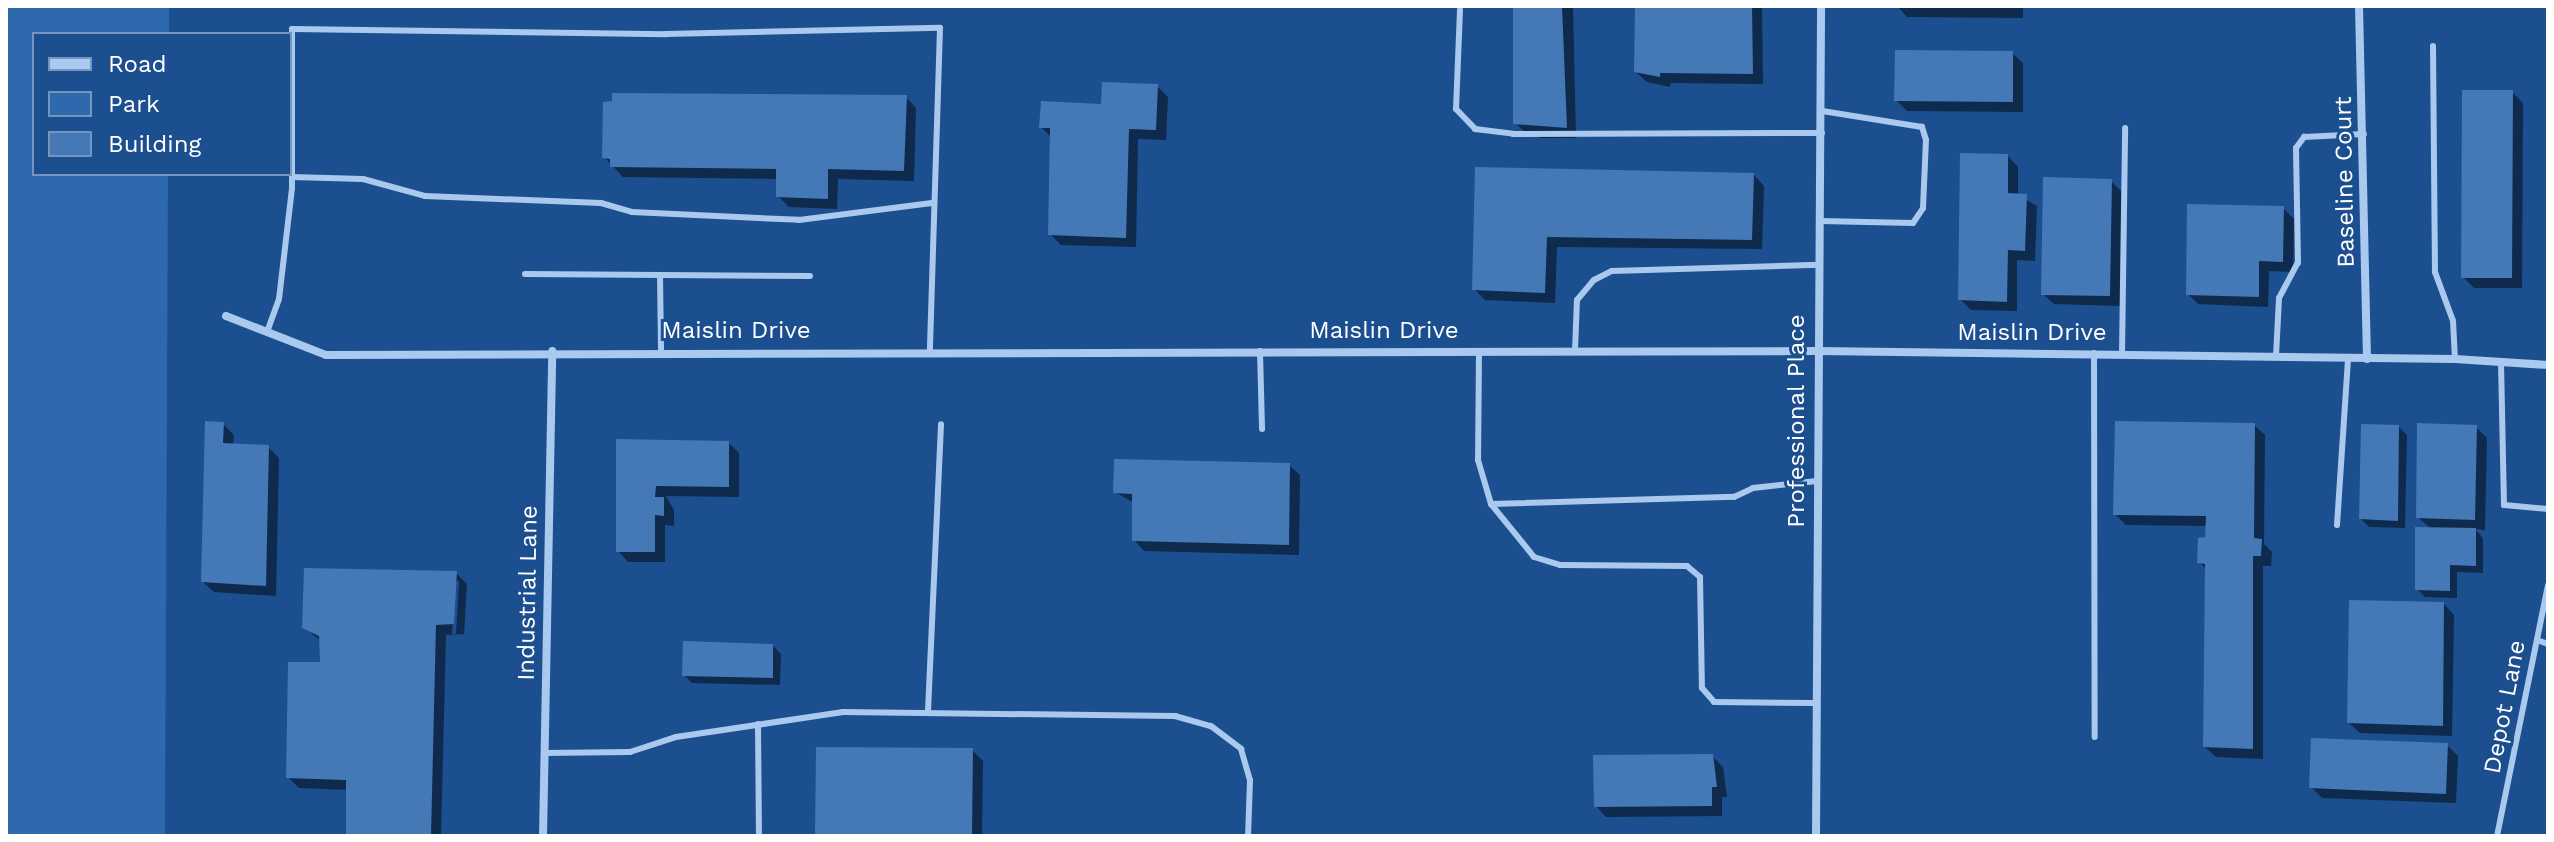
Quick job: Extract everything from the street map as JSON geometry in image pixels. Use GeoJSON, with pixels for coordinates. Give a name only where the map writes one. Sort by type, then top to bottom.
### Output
{"type":"FeatureCollection","features":[{"type":"Feature","properties":{"kind":"street","name":"Professional Place"},"geometry":{"type":"LineString","coordinates":[[1816,836],[1821,6]]}},
{"type":"Feature","properties":{"kind":"street","name":"Baseline Court"},"geometry":{"type":"LineString","coordinates":[[2359,6],[2367,359]]}},
{"type":"Feature","properties":{"kind":"street","name":"Maislin Drive"},"geometry":{"type":"LineString","coordinates":[[226,316],[326,355],[552,351],[1817,351],[2455,359],[2548,365]]}},
{"type":"Feature","properties":{"kind":"street","name":"Industrial Lane"},"geometry":{"type":"LineString","coordinates":[[543,836],[552,351]]}},
{"type":"Feature","properties":{"kind":"lane"},"geometry":{"type":"LineString","coordinates":[[1460,10],[1456,109],[1475,129],[1513,134],[1822,133]]}},
{"type":"Feature","properties":{"kind":"lane"},"geometry":{"type":"LineString","coordinates":[[267,332],[279,299],[292,177],[292,29],[666,34],[940,28],[932,203],[930,351]]}},
{"type":"Feature","properties":{"kind":"lane"},"geometry":{"type":"LineString","coordinates":[[2433,46],[2435,272],[2453,321],[2455,359]]}},
{"type":"Feature","properties":{"kind":"lane"},"geometry":{"type":"LineString","coordinates":[[1820,221],[1913,223],[1923,208],[1926,140],[1922,127],[1822,111]]}},
{"type":"Feature","properties":{"kind":"lane"},"geometry":{"type":"LineString","coordinates":[[2122,354],[2125,128]]}},
{"type":"Feature","properties":{"kind":"lane"},"geometry":{"type":"LineString","coordinates":[[2276,356],[2279,298],[2298,263],[2296,148],[2304,137],[2364,134]]}},
{"type":"Feature","properties":{"kind":"lane"},"geometry":{"type":"LineString","coordinates":[[292,177],[363,179],[425,196],[601,203],[632,212],[799,220],[932,203]]}},
{"type":"Feature","properties":{"kind":"lane"},"geometry":{"type":"LineString","coordinates":[[1575,351],[1577,300],[1594,280],[1612,271],[1819,265]]}},
{"type":"Feature","properties":{"kind":"lane"},"geometry":{"type":"LineString","coordinates":[[525,274],[810,276]]}},
{"type":"Feature","properties":{"kind":"lane"},"geometry":{"type":"LineString","coordinates":[[660,275],[661,351]]}},
{"type":"Feature","properties":{"kind":"lane"},"geometry":{"type":"LineString","coordinates":[[1260,351],[1262,429]]}},
{"type":"Feature","properties":{"kind":"lane"},"geometry":{"type":"LineString","coordinates":[[1479,351],[1478,460],[1491,504],[1534,557],[1560,565],[1687,566],[1700,577],[1702,688],[1714,702],[1816,703]]}},
{"type":"Feature","properties":{"kind":"lane"},"geometry":{"type":"LineString","coordinates":[[2094,353],[2095,737]]}},
{"type":"Feature","properties":{"kind":"lane"},"geometry":{"type":"LineString","coordinates":[[2337,525],[2348,358]]}},
{"type":"Feature","properties":{"kind":"lane"},"geometry":{"type":"LineString","coordinates":[[2501,362],[2504,505],[2548,509]]}},
{"type":"Feature","properties":{"kind":"lane"},"geometry":{"type":"LineString","coordinates":[[928,711],[941,424]]}},
{"type":"Feature","properties":{"kind":"lane"},"geometry":{"type":"LineString","coordinates":[[1491,504],[1734,497],[1753,488],[1817,481]]}},
{"type":"Feature","properties":{"kind":"lane","name":"Depot Lane"},"geometry":{"type":"LineString","coordinates":[[2497,836],[2548,585]]}},
{"type":"Feature","properties":{"kind":"lane"},"geometry":{"type":"LineString","coordinates":[[2537,640],[2548,644]]}},
{"type":"Feature","properties":{"kind":"lane"},"geometry":{"type":"LineString","coordinates":[[545,753],[630,752],[676,737],[843,712],[1175,716],[1211,726],[1241,749],[1250,780],[1248,836]]}},
{"type":"Feature","properties":{"kind":"lane"},"geometry":{"type":"LineString","coordinates":[[758,724],[759,836]]}},
{"type":"Feature","properties":{"kind":"green space"},"geometry":{"type":"Polygon","coordinates":[[[6,6],[169,6],[169,32],[32,32],[32,176],[168,176],[165,836],[6,836],[6,6]]]}},
{"type":"Feature","properties":{"kind":"building"},"geometry":{"type":"Polygon","coordinates":[[[1513,6],[1562,6],[1567,128],[1513,124],[1513,6]]]}},
{"type":"Feature","properties":{"kind":"building"},"geometry":{"type":"Polygon","coordinates":[[[1635,6],[1752,6],[1753,74],[1660,73],[1660,77],[1634,72],[1635,6]]]}},
{"type":"Feature","properties":{"kind":"building"},"geometry":{"type":"Polygon","coordinates":[[[1895,50],[2013,51],[2013,102],[1894,101],[1895,50]]]}},
{"type":"Feature","properties":{"kind":"building"},"geometry":{"type":"Polygon","coordinates":[[[1102,82],[1158,84],[1156,130],[1129,129],[1126,238],[1048,235],[1050,128],[1039,128],[1041,101],[1101,104],[1102,82]]]}},
{"type":"Feature","properties":{"kind":"building"},"geometry":{"type":"Polygon","coordinates":[[[2462,90],[2513,90],[2512,278],[2461,278],[2462,90]]]}},
{"type":"Feature","properties":{"kind":"building"},"geometry":{"type":"Polygon","coordinates":[[[612,93],[907,95],[904,171],[828,169],[828,199],[776,197],[776,169],[610,167],[610,159],[602,158],[603,102],[612,101],[612,93]]]}},
{"type":"Feature","properties":{"kind":"building"},"geometry":{"type":"Polygon","coordinates":[[[1960,153],[2008,154],[2008,193],[2027,194],[2025,251],[2008,250],[2007,302],[1958,300],[1960,153]]]}},
{"type":"Feature","properties":{"kind":"building"},"geometry":{"type":"Polygon","coordinates":[[[1475,167],[1754,173],[1752,240],[1547,237],[1545,293],[1472,290],[1475,167]]]}},
{"type":"Feature","properties":{"kind":"building"},"geometry":{"type":"Polygon","coordinates":[[[2043,177],[2112,179],[2110,296],[2041,295],[2043,177]]]}},
{"type":"Feature","properties":{"kind":"building"},"geometry":{"type":"Polygon","coordinates":[[[2187,204],[2284,206],[2283,262],[2259,261],[2259,297],[2186,295],[2187,204]]]}},
{"type":"Feature","properties":{"kind":"building"},"geometry":{"type":"Polygon","coordinates":[[[205,421],[224,422],[223,443],[269,445],[266,586],[201,582],[205,421]]]}},
{"type":"Feature","properties":{"kind":"building"},"geometry":{"type":"Polygon","coordinates":[[[2115,421],[2255,423],[2254,538],[2262,539],[2261,556],[2253,556],[2253,749],[2203,747],[2205,564],[2197,563],[2198,538],[2205,537],[2206,516],[2113,515],[2115,421]]]}},
{"type":"Feature","properties":{"kind":"building"},"geometry":{"type":"Polygon","coordinates":[[[2417,423],[2477,425],[2475,520],[2416,518],[2417,423]]]}},
{"type":"Feature","properties":{"kind":"building"},"geometry":{"type":"Polygon","coordinates":[[[2361,424],[2399,425],[2398,521],[2359,519],[2361,424]]]}},
{"type":"Feature","properties":{"kind":"building"},"geometry":{"type":"Polygon","coordinates":[[[616,439],[729,441],[729,487],[656,486],[655,497],[664,497],[664,516],[655,515],[655,552],[616,552],[616,439]]]}},
{"type":"Feature","properties":{"kind":"building"},"geometry":{"type":"Polygon","coordinates":[[[1114,459],[1290,463],[1289,545],[1132,541],[1132,494],[1113,493],[1114,459]]]}},
{"type":"Feature","properties":{"kind":"building"},"geometry":{"type":"Polygon","coordinates":[[[2415,527],[2476,528],[2476,566],[2450,565],[2450,591],[2415,590],[2415,527]]]}},
{"type":"Feature","properties":{"kind":"building"},"geometry":{"type":"Polygon","coordinates":[[[304,568],[457,571],[454,624],[436,625],[431,836],[346,836],[346,780],[286,778],[288,662],[320,662],[319,636],[302,628],[304,568]]]}},
{"type":"Feature","properties":{"kind":"building"},"geometry":{"type":"Polygon","coordinates":[[[2349,600],[2444,602],[2443,726],[2347,723],[2349,600]]]}},
{"type":"Feature","properties":{"kind":"building"},"geometry":{"type":"Polygon","coordinates":[[[683,641],[773,644],[773,678],[682,676],[683,641]]]}},
{"type":"Feature","properties":{"kind":"building"},"geometry":{"type":"Polygon","coordinates":[[[2311,738],[2448,743],[2446,794],[2309,788],[2311,738]]]}},
{"type":"Feature","properties":{"kind":"building"},"geometry":{"type":"Polygon","coordinates":[[[816,747],[973,748],[972,836],[815,836],[816,747]]]}},
{"type":"Feature","properties":{"kind":"building"},"geometry":{"type":"Polygon","coordinates":[[[1713,754],[1717,787],[1712,787],[1712,806],[1594,807],[1593,755],[1713,754]]]}}]}
